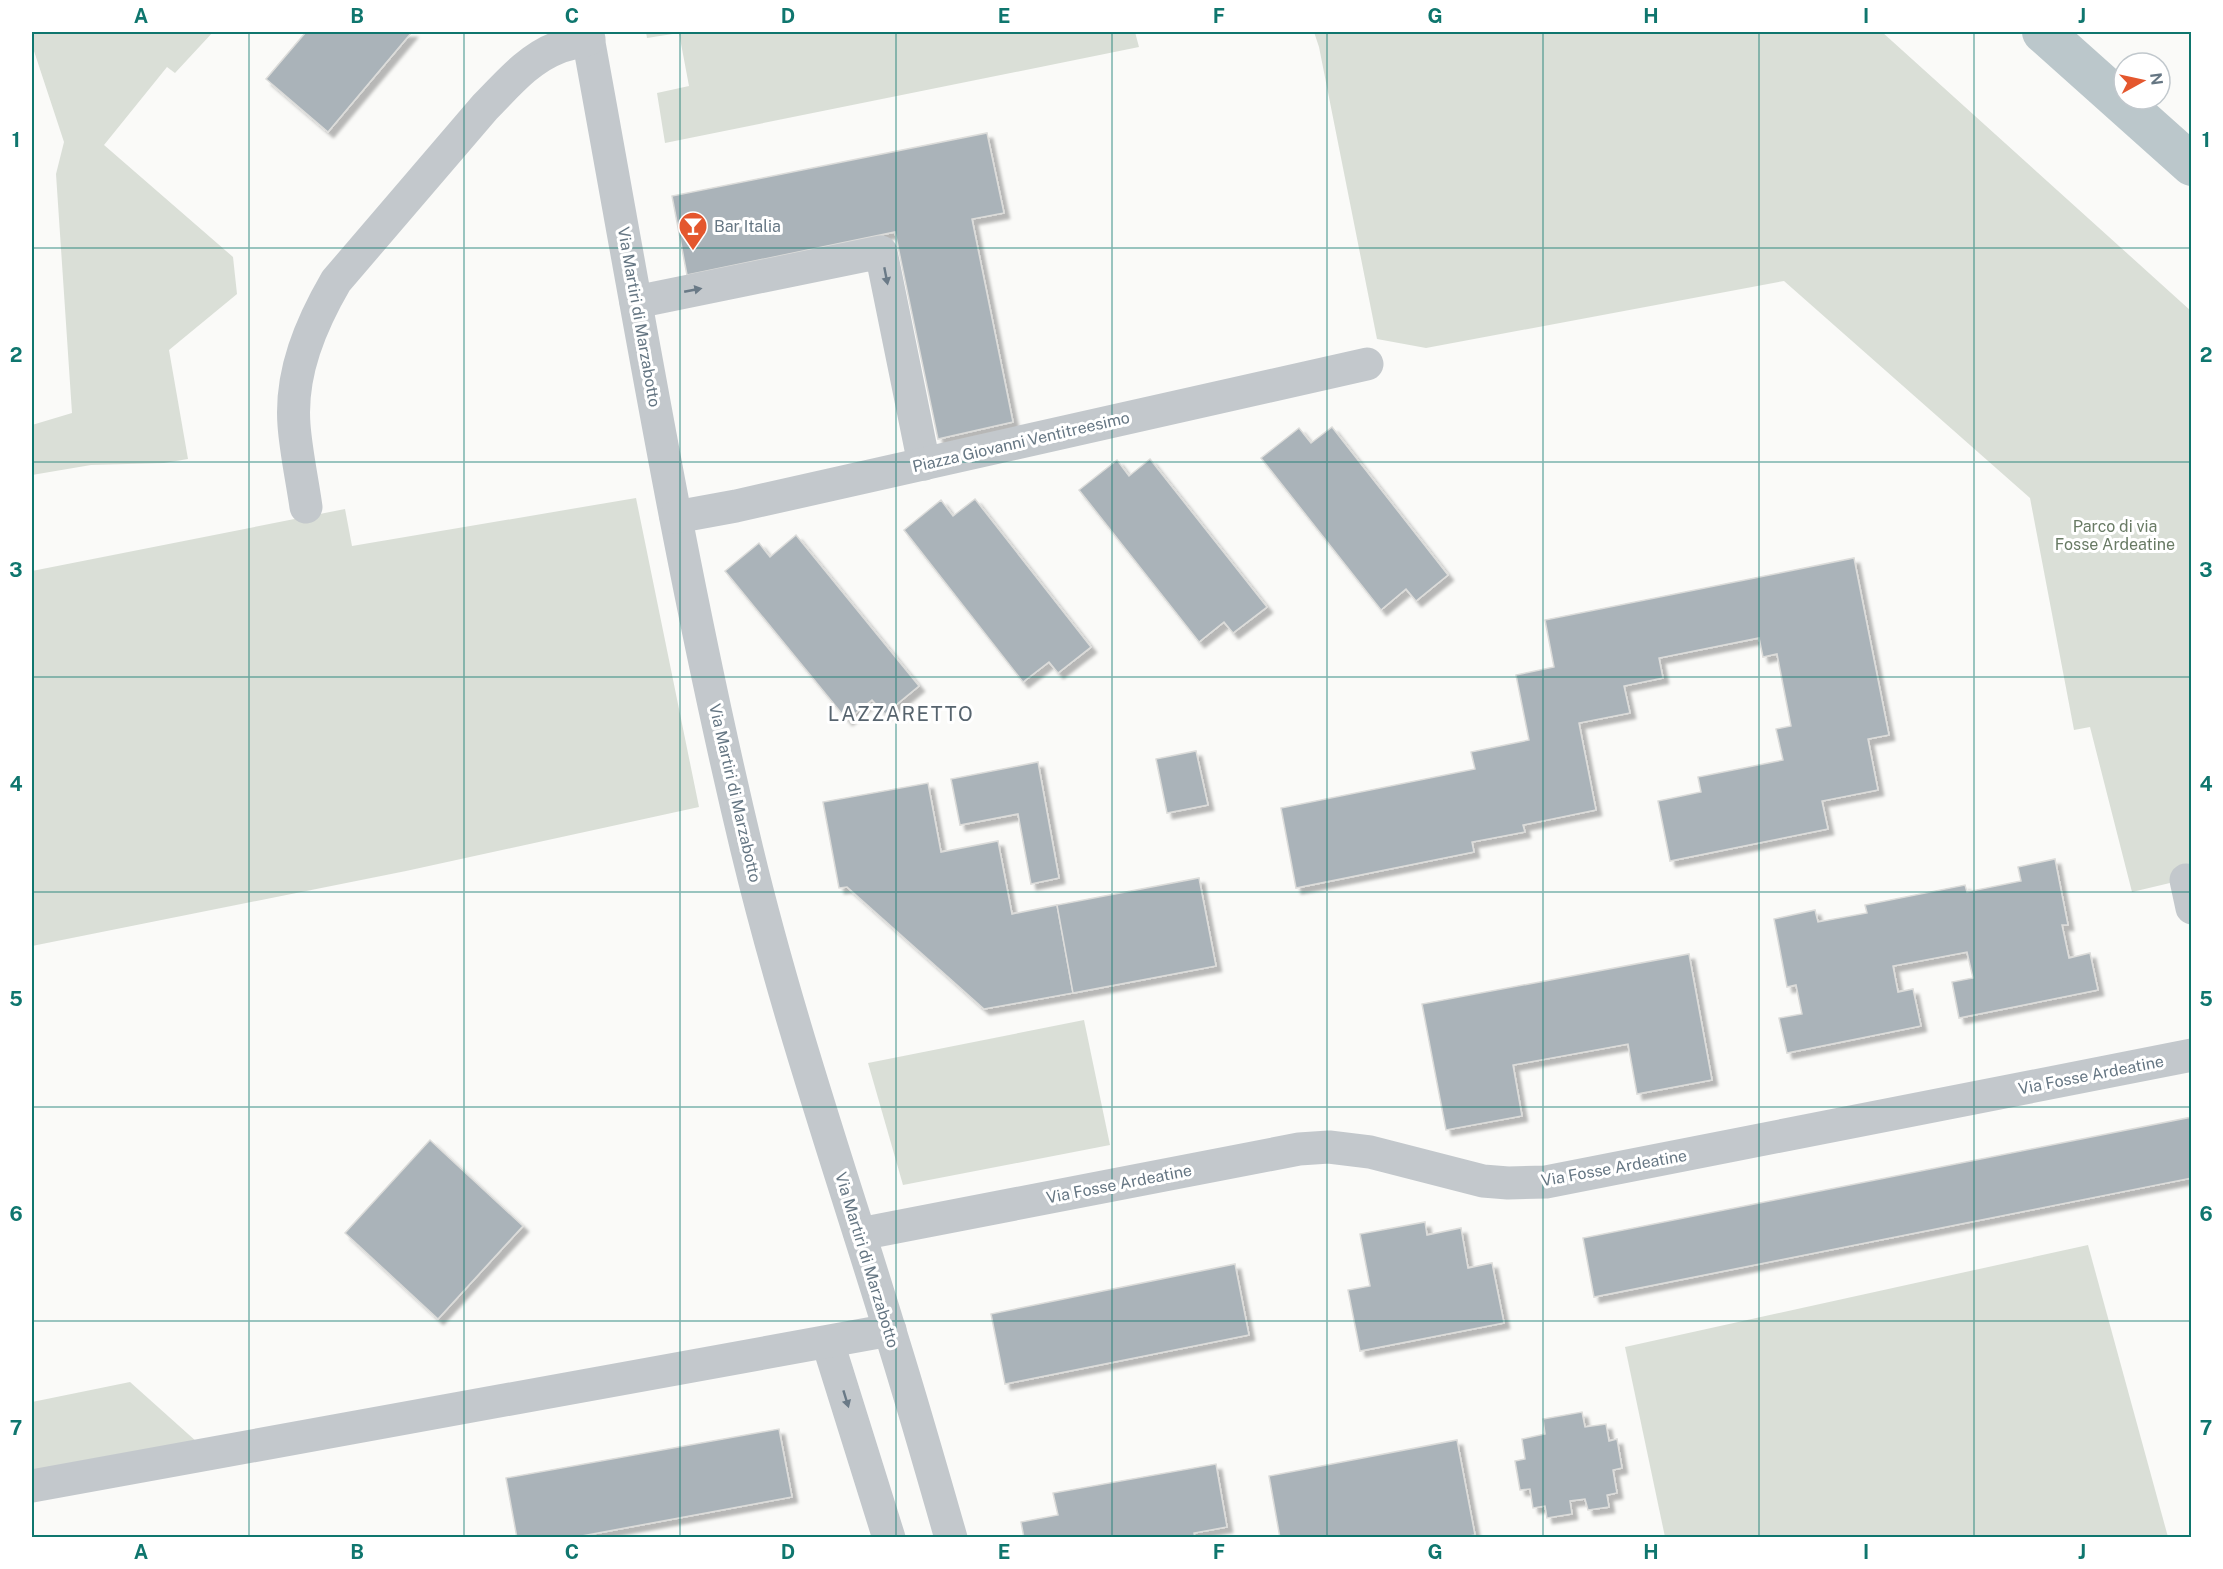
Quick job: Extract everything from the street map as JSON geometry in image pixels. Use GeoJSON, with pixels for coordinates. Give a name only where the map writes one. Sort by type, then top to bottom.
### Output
{"type":"FeatureCollection","features":[{"type":"Feature","properties":{"kind":"street","name":"Via Martiri di Marzabotto"},"geometry":{"type":"LineString","coordinates":[[588,35],[676,517],[719,728],[747,851],[784,995],[890,1330],[951,1538]]}},
{"type":"Feature","properties":{"kind":"street"},"geometry":{"type":"LineString","coordinates":[[306,507],[294,423],[296,383],[308,338],[336,280],[511,80],[532,63],[555,49],[588,35]]}},
{"type":"Feature","properties":{"kind":"street"},"geometry":{"type":"LineString","coordinates":[[636,302],[881,252],[924,464]]}},
{"type":"Feature","properties":{"kind":"street","name":"Piazza Giovanni Ventitreesimo"},"geometry":{"type":"LineString","coordinates":[[676,517],[736,506],[1367,364]]}},
{"type":"Feature","properties":{"kind":"street","name":"Via Fosse Ardeatine"},"geometry":{"type":"LineString","coordinates":[[860,1234],[1329,1147],[1370,1152],[1483,1181],[1546,1182],[2192,1055]]}},
{"type":"Feature","properties":{"kind":"street"},"geometry":{"type":"LineString","coordinates":[[32,1486],[890,1330]]}},
{"type":"Feature","properties":{"kind":"street"},"geometry":{"type":"LineString","coordinates":[[828,1343],[889,1538]]}},
{"type":"Feature","properties":{"kind":"green space"},"geometry":{"type":"Polygon","coordinates":[[[32,32],[213,32],[175,73],[167,67],[104,145],[233,257],[237,294],[169,350],[188,459],[164,463],[91,465],[32,475],[32,425],[72,413],[56,174],[64,142],[32,45],[32,32]]]}},
{"type":"Feature","properties":{"kind":"green space"},"geometry":{"type":"Polygon","coordinates":[[[646,32],[1135,32],[1139,47],[665,143],[657,93],[689,86],[679,33],[647,38],[646,32]]]}},
{"type":"Feature","properties":{"kind":"green space","name":"Parco di via Fosse Ardeatine"},"geometry":{"type":"Polygon","coordinates":[[[1314,32],[1882,32],[2191,311],[2191,878],[2132,892],[2090,727],[2074,730],[2030,498],[1784,281],[1426,348],[1377,339],[1319,47],[1314,32]]]}},
{"type":"Feature","properties":{"kind":"green space"},"geometry":{"type":"Polygon","coordinates":[[[636,498],[699,807],[406,871],[32,946],[32,571],[345,509],[352,546],[636,498]]]}},
{"type":"Feature","properties":{"kind":"green space"},"geometry":{"type":"Polygon","coordinates":[[[1084,1020],[1110,1145],[903,1185],[868,1063],[1084,1020]]]}},
{"type":"Feature","properties":{"kind":"green space"},"geometry":{"type":"Polygon","coordinates":[[[2088,1245],[2168,1537],[1665,1537],[1625,1347],[2088,1245]]]}},
{"type":"Feature","properties":{"kind":"green space"},"geometry":{"type":"Polygon","coordinates":[[[130,1382],[197,1442],[32,1470],[32,1402],[130,1382]]]}},
{"type":"Feature","properties":{"kind":"building"},"geometry":{"type":"Polygon","coordinates":[[[306,32],[412,32],[328,132],[266,79],[306,32]]]}},
{"type":"Feature","properties":{"kind":"building"},"geometry":{"type":"Polygon","coordinates":[[[987,133],[1004,213],[972,219],[1013,422],[938,439],[895,232],[687,275],[672,196],[987,133]]]}},
{"type":"Feature","properties":{"kind":"building"},"geometry":{"type":"Polygon","coordinates":[[[1332,427],[1448,575],[1416,601],[1406,589],[1381,610],[1261,458],[1299,428],[1311,443],[1332,427]]]}},
{"type":"Feature","properties":{"kind":"building"},"geometry":{"type":"Polygon","coordinates":[[[1150,459],[1267,607],[1233,633],[1224,622],[1199,642],[1079,490],[1117,460],[1129,476],[1150,459]]]}},
{"type":"Feature","properties":{"kind":"building"},"geometry":{"type":"Polygon","coordinates":[[[975,499],[1091,647],[1058,673],[1049,662],[1023,682],[904,530],[941,500],[953,516],[975,499]]]}},
{"type":"Feature","properties":{"kind":"building"},"geometry":{"type":"Polygon","coordinates":[[[796,535],[919,686],[885,714],[872,700],[847,720],[725,571],[759,543],[770,557],[796,535]]]}},
{"type":"Feature","properties":{"kind":"building"},"geometry":{"type":"Polygon","coordinates":[[[1854,558],[1889,735],[1868,739],[1878,790],[1822,801],[1828,829],[1670,861],[1658,801],[1701,792],[1698,777],[1783,760],[1776,729],[1791,726],[1777,654],[1763,657],[1759,638],[1659,658],[1663,678],[1624,686],[1630,713],[1579,723],[1596,810],[1523,825],[1525,832],[1472,842],[1474,852],[1296,888],[1281,808],[1475,769],[1471,752],[1529,740],[1516,675],[1554,667],[1545,620],[1854,558]]]}},
{"type":"Feature","properties":{"kind":"building"},"geometry":{"type":"Polygon","coordinates":[[[1196,751],[1208,805],[1167,813],[1156,759],[1196,751]]]}},
{"type":"Feature","properties":{"kind":"building"},"geometry":{"type":"Polygon","coordinates":[[[1038,762],[1059,878],[1031,884],[1018,814],[960,825],[951,779],[1038,762]]]}},
{"type":"Feature","properties":{"kind":"building"},"geometry":{"type":"Polygon","coordinates":[[[928,783],[941,852],[998,841],[1012,914],[1057,905],[1073,993],[984,1009],[847,887],[839,888],[823,802],[928,783]]]}},
{"type":"Feature","properties":{"kind":"building"},"geometry":{"type":"Polygon","coordinates":[[[2055,859],[2068,925],[2062,925],[2069,958],[2090,953],[2098,990],[1959,1018],[1952,982],[1973,978],[1967,952],[1893,966],[1898,992],[1913,989],[1921,1026],[1787,1053],[1779,1018],[1802,1014],[1796,985],[1787,987],[1774,919],[1815,910],[1818,922],[1867,913],[1865,905],[1965,885],[1967,892],[2021,881],[2018,867],[2055,859]]]}},
{"type":"Feature","properties":{"kind":"building"},"geometry":{"type":"Polygon","coordinates":[[[1199,878],[1216,966],[1073,993],[1057,905],[1199,878]]]}},
{"type":"Feature","properties":{"kind":"building"},"geometry":{"type":"Polygon","coordinates":[[[1689,954],[1712,1080],[1637,1094],[1628,1044],[1513,1065],[1522,1116],[1446,1130],[1422,1004],[1689,954]]]}},
{"type":"Feature","properties":{"kind":"building"},"geometry":{"type":"Polygon","coordinates":[[[2192,1117],[2192,1178],[1594,1297],[1583,1238],[2192,1117]]]}},
{"type":"Feature","properties":{"kind":"building"},"geometry":{"type":"Polygon","coordinates":[[[430,1140],[523,1226],[438,1319],[345,1233],[430,1140]]]}},
{"type":"Feature","properties":{"kind":"building"},"geometry":{"type":"Polygon","coordinates":[[[1425,1222],[1427,1235],[1461,1228],[1468,1268],[1492,1263],[1504,1323],[1360,1351],[1348,1290],[1370,1286],[1360,1234],[1425,1222]]]}},
{"type":"Feature","properties":{"kind":"building"},"geometry":{"type":"Polygon","coordinates":[[[1235,1264],[1249,1335],[1005,1384],[991,1314],[1235,1264]]]}},
{"type":"Feature","properties":{"kind":"building"},"geometry":{"type":"Polygon","coordinates":[[[1582,1412],[1585,1427],[1606,1424],[1609,1441],[1617,1439],[1622,1468],[1613,1470],[1617,1493],[1607,1495],[1609,1507],[1588,1510],[1585,1499],[1570,1501],[1572,1514],[1547,1518],[1545,1506],[1533,1508],[1530,1489],[1520,1490],[1515,1461],[1525,1459],[1522,1439],[1545,1434],[1543,1419],[1582,1412]]]}},
{"type":"Feature","properties":{"kind":"building"},"geometry":{"type":"Polygon","coordinates":[[[779,1429],[792,1497],[571,1538],[517,1538],[506,1478],[779,1429]]]}},
{"type":"Feature","properties":{"kind":"building"},"geometry":{"type":"Polygon","coordinates":[[[1457,1440],[1475,1535],[1459,1538],[1280,1538],[1269,1476],[1457,1440]]]}},
{"type":"Feature","properties":{"kind":"building"},"geometry":{"type":"Polygon","coordinates":[[[1216,1464],[1227,1527],[1194,1533],[1195,1538],[1024,1538],[1021,1522],[1058,1515],[1053,1493],[1216,1464]]]}},
{"type":"Feature","properties":{"kind":"waterway"},"geometry":{"type":"LineString","coordinates":[[2043,32],[2192,165]]}},
{"type":"Feature","properties":{"kind":"place","name":"Bar Italia"},"geometry":{"type":"Point","coordinates":[693,252]}},
{"type":"Feature","properties":{"kind":"district","name":"LAZZARETTO"},"geometry":{"type":"Point","coordinates":[901,714]}}]}
